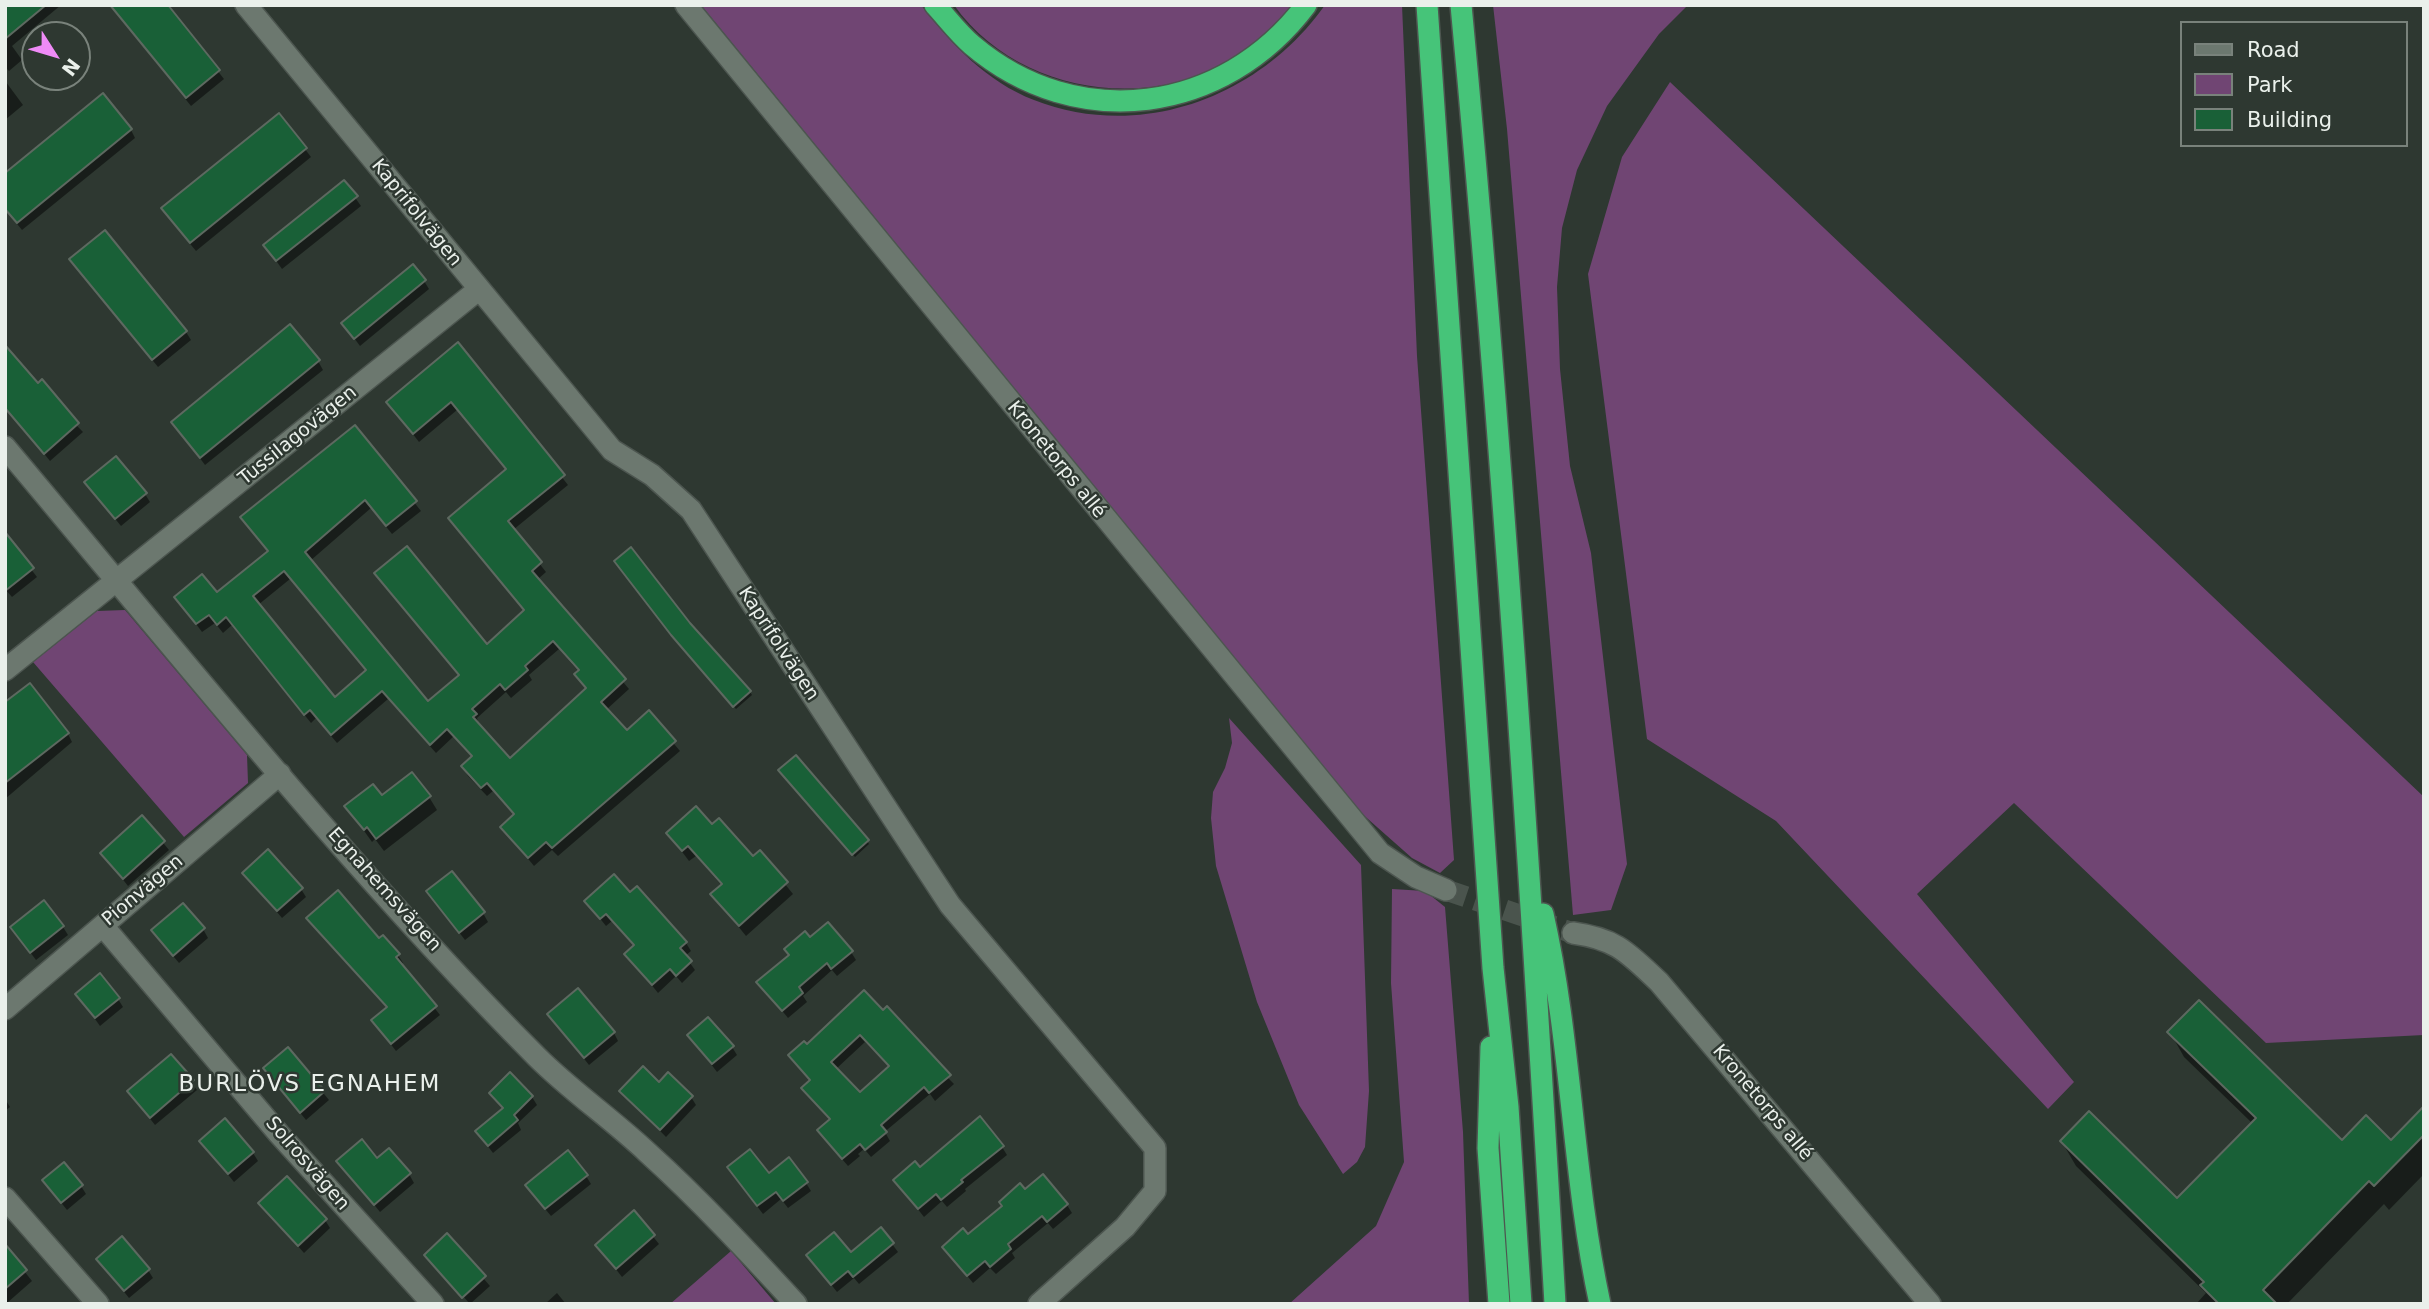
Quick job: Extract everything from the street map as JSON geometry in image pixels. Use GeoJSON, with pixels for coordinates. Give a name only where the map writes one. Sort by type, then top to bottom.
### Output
{"type":"FeatureCollection","features":[{"type":"Feature","properties":{"kind":"highway"},"geometry":{"type":"LineString","coordinates":[[935,5],[972,45],[1016,73],[1055,92],[1102,102],[1151,101],[1195,90],[1232,73],[1293,23],[1306,5]]}},
{"type":"Feature","properties":{"kind":"highway"},"geometry":{"type":"LineString","coordinates":[[1427,5],[1493,968],[1508,1107],[1521,1304]]}},
{"type":"Feature","properties":{"kind":"highway"},"geometry":{"type":"LineString","coordinates":[[1461,5],[1480,206],[1529,854],[1555,1304]]}},
{"type":"Feature","properties":{"kind":"highway"},"geometry":{"type":"LineString","coordinates":[[1529,854],[1552,953],[1579,1181],[1600,1304]]}},
{"type":"Feature","properties":{"kind":"highway"},"geometry":{"type":"LineString","coordinates":[[1493,968],[1488,1148],[1499,1304]]}},
{"type":"Feature","properties":{"kind":"street","name":"Kaprifolvägen"},"geometry":{"type":"LineString","coordinates":[[246,5],[612,450],[652,475],[691,510],[950,905],[1155,1148],[1155,1191],[1125,1227],[1039,1304]]}},
{"type":"Feature","properties":{"kind":"street","name":"Kronetorps allé"},"geometry":{"type":"LineString","coordinates":[[686,5],[1380,853],[1416,877],[1446,890]]}},
{"type":"Feature","properties":{"kind":"street","name":"Tussilagovägen"},"geometry":{"type":"LineString","coordinates":[[5,670],[478,290]]}},
{"type":"Feature","properties":{"kind":"street","name":"Egnahemsvägen"},"geometry":{"type":"LineString","coordinates":[[5,447],[280,774],[539,1059],[648,1152],[735,1238],[796,1304]]}},
{"type":"Feature","properties":{"kind":"street","name":"Pionvägen"},"geometry":{"type":"LineString","coordinates":[[5,1009],[280,774]]}},
{"type":"Feature","properties":{"kind":"street","name":"Solrosvägen"},"geometry":{"type":"LineString","coordinates":[[103,926],[279,1134],[433,1304]]}},
{"type":"Feature","properties":{"kind":"street","name":"Kronetorps allé"},"geometry":{"type":"LineString","coordinates":[[1573,933],[1602,937],[1626,950],[1660,982],[1930,1304]]}},
{"type":"Feature","properties":{"kind":"street"},"geometry":{"type":"LineString","coordinates":[[5,1198],[98,1304]]}},
{"type":"Feature","properties":{"kind":"green space"},"geometry":{"type":"Polygon","coordinates":[[[701,5],[921,5],[971,60],[1001,83],[1034,100],[1075,112],[1115,116],[1156,113],[1195,103],[1233,87],[1267,65],[1298,37],[1325,5],[1402,5],[1417,356],[1454,860],[1440,873],[1412,858],[1360,812],[701,5]]]}},
{"type":"Feature","properties":{"kind":"green space"},"geometry":{"type":"Polygon","coordinates":[[[954,5],[1293,5],[1255,42],[1229,61],[1194,77],[1157,86],[1119,89],[1081,84],[1044,74],[1010,57],[979,34],[954,5]]]}},
{"type":"Feature","properties":{"kind":"green space"},"geometry":{"type":"Polygon","coordinates":[[[1493,5],[1688,5],[1659,34],[1607,106],[1577,170],[1562,228],[1557,287],[1560,369],[1570,466],[1591,553],[1627,864],[1611,910],[1573,915],[1507,129],[1493,5]]]}},
{"type":"Feature","properties":{"kind":"green space"},"geometry":{"type":"Polygon","coordinates":[[[1670,82],[2424,797],[2424,1035],[2266,1043],[2014,803],[1917,894],[2074,1082],[2048,1109],[1776,821],[1647,739],[1588,274],[1622,157],[1670,82]]]}},
{"type":"Feature","properties":{"kind":"green space"},"geometry":{"type":"Polygon","coordinates":[[[125,610],[247,755],[248,783],[184,837],[33,662],[97,611],[125,610]]]}},
{"type":"Feature","properties":{"kind":"green space"},"geometry":{"type":"Polygon","coordinates":[[[1229,718],[1361,865],[1369,1091],[1365,1147],[1357,1162],[1343,1174],[1299,1105],[1257,1002],[1216,866],[1211,818],[1213,792],[1225,768],[1232,743],[1229,718]]]}},
{"type":"Feature","properties":{"kind":"green space"},"geometry":{"type":"Polygon","coordinates":[[[1392,889],[1425,891],[1445,907],[1463,1132],[1469,1304],[1289,1304],[1376,1226],[1404,1162],[1391,983],[1392,889]]]}},
{"type":"Feature","properties":{"kind":"green space"},"geometry":{"type":"Polygon","coordinates":[[[731,1251],[776,1304],[670,1304],[731,1251]]]}},
{"type":"Feature","properties":{"kind":"building"},"geometry":{"type":"Polygon","coordinates":[[[5,5],[46,5],[27,21],[21,21],[21,26],[5,39],[5,5]]]}},
{"type":"Feature","properties":{"kind":"building"},"geometry":{"type":"Polygon","coordinates":[[[110,5],[168,5],[220,70],[186,98],[110,5]]]}},
{"type":"Feature","properties":{"kind":"building"},"geometry":{"type":"Polygon","coordinates":[[[103,93],[132,129],[17,223],[5,209],[5,173],[103,93]]]}},
{"type":"Feature","properties":{"kind":"building"},"geometry":{"type":"Polygon","coordinates":[[[279,113],[307,148],[190,243],[161,208],[279,113]]]}},
{"type":"Feature","properties":{"kind":"building"},"geometry":{"type":"Polygon","coordinates":[[[344,180],[358,196],[276,261],[263,245],[344,180]]]}},
{"type":"Feature","properties":{"kind":"building"},"geometry":{"type":"Polygon","coordinates":[[[105,230],[187,331],[152,360],[69,259],[105,230]]]}},
{"type":"Feature","properties":{"kind":"building"},"geometry":{"type":"Polygon","coordinates":[[[413,264],[426,280],[354,339],[341,323],[413,264]]]}},
{"type":"Feature","properties":{"kind":"building"},"geometry":{"type":"Polygon","coordinates":[[[290,324],[320,360],[200,458],[171,422],[290,324]]]}},
{"type":"Feature","properties":{"kind":"building"},"geometry":{"type":"Polygon","coordinates":[[[458,342],[565,475],[508,521],[542,562],[532,571],[626,679],[601,702],[627,730],[649,710],[676,741],[552,848],[546,842],[528,858],[500,827],[514,814],[487,783],[481,788],[461,766],[472,756],[447,729],[430,745],[382,691],[331,735],[310,710],[304,715],[226,617],[217,625],[209,615],[196,624],[174,597],[202,574],[217,592],[268,551],[240,517],[355,425],[417,501],[386,526],[365,500],[305,552],[428,701],[459,675],[374,573],[407,546],[487,644],[524,610],[448,518],[506,469],[451,402],[413,434],[386,402],[458,342]],[[284,571],[253,596],[335,697],[366,670],[284,571]],[[553,641],[525,666],[528,670],[505,690],[500,684],[472,709],[477,714],[473,717],[510,758],[586,688],[574,674],[579,670],[553,641]]]}},
{"type":"Feature","properties":{"kind":"building"},"geometry":{"type":"Polygon","coordinates":[[[5,345],[38,383],[42,379],[79,423],[44,454],[5,408],[5,345]]]}},
{"type":"Feature","properties":{"kind":"building"},"geometry":{"type":"Polygon","coordinates":[[[116,456],[147,493],[115,519],[84,482],[116,456]]]}},
{"type":"Feature","properties":{"kind":"building"},"geometry":{"type":"Polygon","coordinates":[[[5,532],[34,568],[5,591],[5,532]]]}},
{"type":"Feature","properties":{"kind":"building"},"geometry":{"type":"Polygon","coordinates":[[[631,547],[690,623],[751,691],[733,707],[671,635],[614,561],[631,547]]]}},
{"type":"Feature","properties":{"kind":"building"},"geometry":{"type":"Polygon","coordinates":[[[30,683],[69,733],[5,783],[5,702],[30,683]]]}},
{"type":"Feature","properties":{"kind":"building"},"geometry":{"type":"Polygon","coordinates":[[[796,755],[869,840],[852,855],[778,770],[796,755]]]}},
{"type":"Feature","properties":{"kind":"building"},"geometry":{"type":"Polygon","coordinates":[[[412,772],[431,796],[376,839],[367,827],[364,830],[344,806],[373,784],[382,795],[412,772]]]}},
{"type":"Feature","properties":{"kind":"building"},"geometry":{"type":"Polygon","coordinates":[[[696,806],[712,824],[719,818],[753,856],[760,850],[788,882],[739,926],[710,894],[722,884],[688,846],[682,851],[666,833],[696,806]]]}},
{"type":"Feature","properties":{"kind":"building"},"geometry":{"type":"Polygon","coordinates":[[[142,815],[165,841],[123,879],[100,853],[142,815]]]}},
{"type":"Feature","properties":{"kind":"building"},"geometry":{"type":"Polygon","coordinates":[[[268,849],[303,888],[277,911],[242,873],[268,849]]]}},
{"type":"Feature","properties":{"kind":"building"},"geometry":{"type":"Polygon","coordinates":[[[452,871],[485,912],[459,933],[426,891],[452,871]]]}},
{"type":"Feature","properties":{"kind":"building"},"geometry":{"type":"Polygon","coordinates":[[[614,874],[630,892],[637,886],[687,942],[680,948],[692,961],[676,976],[670,969],[652,985],[624,954],[634,945],[606,914],[600,919],[584,901],[614,874]]]}},
{"type":"Feature","properties":{"kind":"building"},"geometry":{"type":"Polygon","coordinates":[[[338,890],[379,938],[383,935],[400,954],[396,957],[437,1006],[391,1044],[371,1020],[387,1007],[306,918],[338,890]]]}},
{"type":"Feature","properties":{"kind":"building"},"geometry":{"type":"Polygon","coordinates":[[[44,900],[64,926],[30,953],[10,927],[44,900]]]}},
{"type":"Feature","properties":{"kind":"building"},"geometry":{"type":"Polygon","coordinates":[[[183,903],[205,928],[173,956],[151,930],[183,903]]]}},
{"type":"Feature","properties":{"kind":"building"},"geometry":{"type":"Polygon","coordinates":[[[828,922],[853,951],[831,969],[827,963],[799,987],[803,993],[782,1011],[756,982],[789,955],[784,949],[805,931],[810,937],[828,922]]]}},
{"type":"Feature","properties":{"kind":"building"},"geometry":{"type":"Polygon","coordinates":[[[100,973],[120,998],[95,1018],[75,994],[100,973]]]}},
{"type":"Feature","properties":{"kind":"building"},"geometry":{"type":"Polygon","coordinates":[[[578,988],[615,1032],[584,1058],[547,1014],[578,988]]]}},
{"type":"Feature","properties":{"kind":"building"},"geometry":{"type":"Polygon","coordinates":[[[864,990],[883,1010],[887,1006],[951,1075],[929,1093],[924,1087],[881,1125],[887,1132],[865,1150],[860,1144],[842,1159],[817,1130],[830,1119],[801,1088],[810,1080],[788,1055],[804,1041],[807,1044],[864,990]],[[860,1035],[831,1062],[860,1092],[889,1066],[860,1035]]]}},
{"type":"Feature","properties":{"kind":"building"},"geometry":{"type":"Polygon","coordinates":[[[2199,1000],[2342,1140],[2366,1115],[2391,1140],[2424,1106],[2424,1135],[2374,1186],[2369,1181],[2263,1290],[2277,1304],[2219,1304],[2200,1285],[2204,1282],[2060,1141],[2089,1111],[2177,1198],[2256,1118],[2167,1032],[2199,1000]]]}},
{"type":"Feature","properties":{"kind":"building"},"geometry":{"type":"Polygon","coordinates":[[[708,1017],[734,1046],[712,1064],[687,1035],[708,1017]]]}},
{"type":"Feature","properties":{"kind":"building"},"geometry":{"type":"Polygon","coordinates":[[[288,1047],[325,1091],[300,1113],[263,1068],[288,1047]]]}},
{"type":"Feature","properties":{"kind":"building"},"geometry":{"type":"Polygon","coordinates":[[[171,1054],[194,1080],[150,1118],[127,1091],[171,1054]]]}},
{"type":"Feature","properties":{"kind":"building"},"geometry":{"type":"Polygon","coordinates":[[[643,1066],[659,1082],[668,1072],[693,1096],[660,1130],[619,1091],[643,1066]]]}},
{"type":"Feature","properties":{"kind":"building"},"geometry":{"type":"Polygon","coordinates":[[[510,1072],[533,1096],[514,1115],[518,1120],[488,1146],[475,1131],[503,1108],[489,1093],[510,1072]]]}},
{"type":"Feature","properties":{"kind":"building"},"geometry":{"type":"Polygon","coordinates":[[[980,1116],[1004,1146],[961,1180],[963,1182],[941,1200],[936,1194],[918,1209],[893,1180],[915,1161],[920,1167],[980,1116]]]}},
{"type":"Feature","properties":{"kind":"building"},"geometry":{"type":"Polygon","coordinates":[[[225,1118],[254,1152],[228,1174],[199,1141],[225,1118]]]}},
{"type":"Feature","properties":{"kind":"building"},"geometry":{"type":"Polygon","coordinates":[[[362,1139],[377,1158],[389,1148],[411,1173],[374,1205],[336,1161],[362,1139]]]}},
{"type":"Feature","properties":{"kind":"building"},"geometry":{"type":"Polygon","coordinates":[[[750,1149],[769,1173],[789,1157],[808,1182],[783,1201],[776,1192],[757,1206],[727,1167],[750,1149]]]}},
{"type":"Feature","properties":{"kind":"building"},"geometry":{"type":"Polygon","coordinates":[[[568,1150],[588,1175],[545,1209],[525,1185],[568,1150]]]}},
{"type":"Feature","properties":{"kind":"building"},"geometry":{"type":"Polygon","coordinates":[[[64,1162],[83,1185],[61,1203],[42,1180],[64,1162]]]}},
{"type":"Feature","properties":{"kind":"building"},"geometry":{"type":"Polygon","coordinates":[[[1043,1174],[1068,1204],[1047,1222],[1042,1216],[1008,1244],[1011,1249],[990,1267],[985,1261],[967,1276],[942,1247],[963,1228],[968,1234],[1002,1206],[999,1202],[1020,1183],[1025,1189],[1043,1174]]]}},
{"type":"Feature","properties":{"kind":"building"},"geometry":{"type":"Polygon","coordinates":[[[287,1176],[327,1219],[298,1246],[258,1203],[287,1176]]]}},
{"type":"Feature","properties":{"kind":"building"},"geometry":{"type":"Polygon","coordinates":[[[634,1210],[655,1235],[616,1269],[595,1245],[634,1210]]]}},
{"type":"Feature","properties":{"kind":"building"},"geometry":{"type":"Polygon","coordinates":[[[881,1227],[894,1243],[853,1277],[848,1271],[831,1285],[806,1255],[834,1232],[851,1252],[881,1227]]]}},
{"type":"Feature","properties":{"kind":"building"},"geometry":{"type":"Polygon","coordinates":[[[447,1233],[486,1276],[462,1298],[424,1255],[447,1233]]]}},
{"type":"Feature","properties":{"kind":"building"},"geometry":{"type":"Polygon","coordinates":[[[122,1236],[150,1269],[124,1291],[96,1259],[122,1236]]]}},
{"type":"Feature","properties":{"kind":"building"},"geometry":{"type":"Polygon","coordinates":[[[5,1244],[27,1270],[5,1289],[5,1244]]]}},
{"type":"Feature","properties":{"kind":"tunnel"},"geometry":{"type":"LineString","coordinates":[[1446,890],[1573,933]]}},
{"type":"Feature","properties":{"kind":"district","name":"BURLÖVS EGNAHEM"},"geometry":{"type":"Point","coordinates":[310,1085]}}]}
